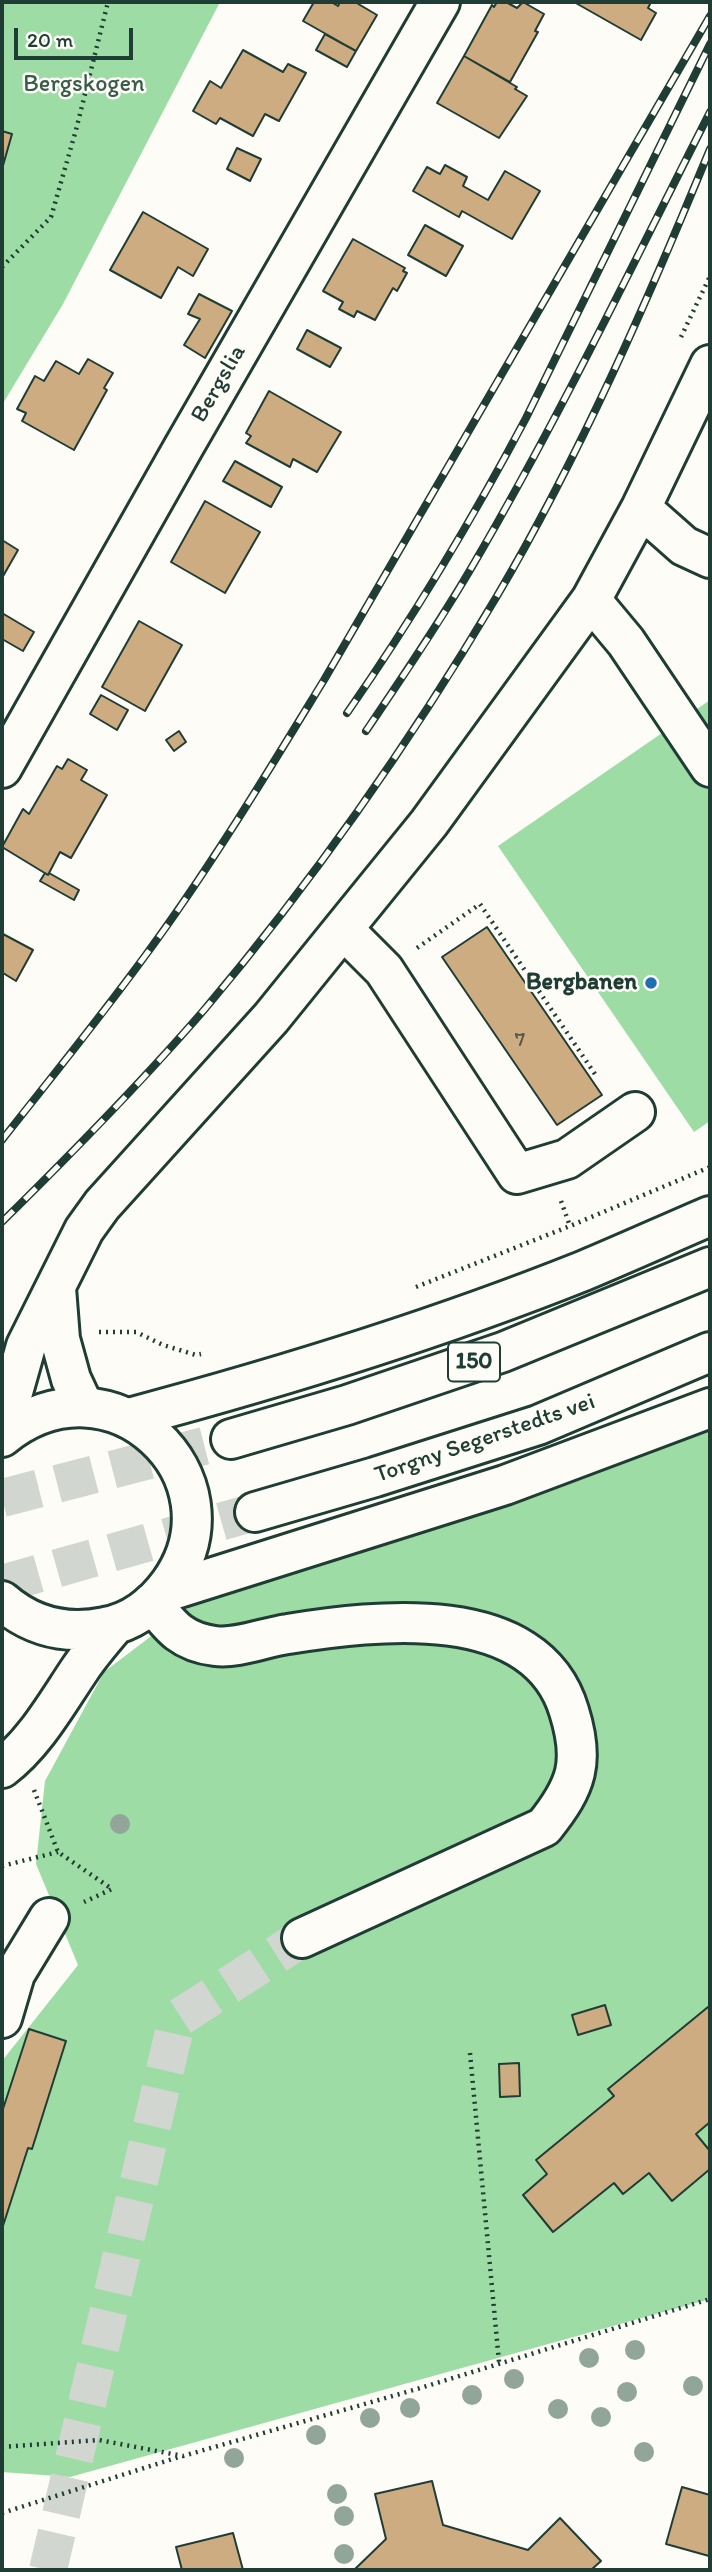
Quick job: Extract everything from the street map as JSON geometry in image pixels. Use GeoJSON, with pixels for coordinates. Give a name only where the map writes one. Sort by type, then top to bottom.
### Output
{"type":"FeatureCollection","features":[{"type":"Feature","properties":{"kind":"main road","name":"Bergslia"},"geometry":{"type":"LineString","coordinates":[[2,768],[440,2]]}},
{"type":"Feature","properties":{"kind":"main road"},"geometry":{"type":"LineString","coordinates":[[2,1431],[26,1346],[84,1230],[102,1205],[271,1018],[429,823],[591,600],[641,508],[710,365]]}},
{"type":"Feature","properties":{"kind":"main road"},"geometry":{"type":"LineString","coordinates":[[641,508],[684,546],[710,558]]}},
{"type":"Feature","properties":{"kind":"main road"},"geometry":{"type":"LineString","coordinates":[[591,600],[626,642],[710,767]]}},
{"type":"Feature","properties":{"kind":"main road"},"geometry":{"type":"LineString","coordinates":[[343,929],[384,970],[517,1174],[567,1159],[635,1112]]}},
{"type":"Feature","properties":{"kind":"main road"},"geometry":{"type":"LineString","coordinates":[[129,1418],[306,1368],[442,1323],[583,1270],[710,1216]]}},
{"type":"Feature","properties":{"kind":"main road","name":"150"},"geometry":{"type":"LineString","coordinates":[[230,1439],[347,1405],[503,1352],[710,1267]]}},
{"type":"Feature","properties":{"kind":"main road"},"geometry":{"type":"LineString","coordinates":[[56,1286],[60,1339],[71,1379],[84,1407]]}},
{"type":"Feature","properties":{"kind":"main road","name":"Torgny Segerstedts vei"},"geometry":{"type":"LineString","coordinates":[[255,1512],[375,1478],[538,1424],[710,1353]]}},
{"type":"Feature","properties":{"kind":"main road"},"geometry":{"type":"LineString","coordinates":[[2,1437],[38,1413],[61,1408],[107,1410],[129,1418],[148,1430],[164,1446],[177,1465],[186,1486],[190,1508],[188,1542],[176,1574],[158,1598],[132,1618],[114,1626],[88,1631],[62,1630],[37,1623],[2,1601]]}},
{"type":"Feature","properties":{"kind":"main road"},"geometry":{"type":"LineString","coordinates":[[158,1598],[505,1485],[710,1408]]}},
{"type":"Feature","properties":{"kind":"main road"},"geometry":{"type":"LineString","coordinates":[[158,1598],[174,1631],[196,1641],[217,1646],[340,1627],[438,1624],[476,1630],[512,1642],[534,1658],[552,1677],[567,1703],[575,1730],[575,1778],[563,1804],[544,1827],[302,1938]]}},
{"type":"Feature","properties":{"kind":"main road"},"geometry":{"type":"LineString","coordinates":[[16,1775],[11,1761],[45,1722],[114,1626]]}},
{"type":"Feature","properties":{"kind":"main road"},"geometry":{"type":"LineString","coordinates":[[2,2018],[15,1974],[50,1918]]}},
{"type":"Feature","properties":{"kind":"path"},"geometry":{"type":"LineString","coordinates":[[2,267],[51,217],[108,2]]}},
{"type":"Feature","properties":{"kind":"path"},"geometry":{"type":"LineString","coordinates":[[678,344],[710,276]]}},
{"type":"Feature","properties":{"kind":"path"},"geometry":{"type":"LineString","coordinates":[[384,970],[480,904],[597,1077]]}},
{"type":"Feature","properties":{"kind":"path"},"geometry":{"type":"LineString","coordinates":[[409,1290],[710,1167]]}},
{"type":"Feature","properties":{"kind":"path"},"geometry":{"type":"LineString","coordinates":[[98,1332],[136,1332],[163,1345],[196,1355],[209,1353]]}},
{"type":"Feature","properties":{"kind":"path"},"geometry":{"type":"LineString","coordinates":[[16,1775],[58,1852],[112,1889],[50,1918]]}},
{"type":"Feature","properties":{"kind":"path"},"geometry":{"type":"LineString","coordinates":[[2,1866],[58,1852]]}},
{"type":"Feature","properties":{"kind":"path"},"geometry":{"type":"LineString","coordinates":[[470,2053],[499,2362]]}},
{"type":"Feature","properties":{"kind":"path"},"geometry":{"type":"LineString","coordinates":[[2,2513],[183,2456],[417,2389],[710,2299]]}},
{"type":"Feature","properties":{"kind":"path"},"geometry":{"type":"LineString","coordinates":[[2,2447],[99,2440],[183,2456]]}},
{"type":"Feature","properties":{"kind":"green space","name":"Bergskogen"},"geometry":{"type":"Polygon","coordinates":[[[2,2],[220,2],[63,304],[2,405],[2,2]]]}},
{"type":"Feature","properties":{"kind":"green space","name":"Bergbanen"},"geometry":{"type":"Polygon","coordinates":[[[710,700],[710,1121],[694,1132],[498,846],[710,700]]]}},
{"type":"Feature","properties":{"kind":"green space"},"geometry":{"type":"Polygon","coordinates":[[[710,1426],[710,2299],[70,2477],[2,2472],[2,2061],[78,1965],[36,1864],[45,1781],[104,1672],[213,1589],[710,1426]]]}},
{"type":"Feature","properties":{"kind":"building"},"geometry":{"type":"Polygon","coordinates":[[[314,2],[331,2],[338,6],[340,2],[355,2],[377,15],[356,51],[303,21],[314,2]]]}},
{"type":"Feature","properties":{"kind":"building"},"geometry":{"type":"Polygon","coordinates":[[[497,2],[506,2],[517,8],[523,2],[544,14],[535,31],[538,32],[510,82],[464,56],[492,5],[494,7],[497,2]]]}},
{"type":"Feature","properties":{"kind":"building"},"geometry":{"type":"Polygon","coordinates":[[[574,2],[651,2],[648,8],[656,13],[641,40],[574,2]]]}},
{"type":"Feature","properties":{"kind":"building"},"geometry":{"type":"Polygon","coordinates":[[[325,34],[356,51],[347,67],[316,50],[325,34]]]}},
{"type":"Feature","properties":{"kind":"building"},"geometry":{"type":"Polygon","coordinates":[[[243,50],[283,72],[288,64],[306,73],[279,121],[265,114],[253,136],[220,118],[216,124],[193,111],[210,81],[221,88],[243,50]]]}},
{"type":"Feature","properties":{"kind":"building"},"geometry":{"type":"Polygon","coordinates":[[[464,56],[517,87],[515,89],[527,96],[499,138],[437,103],[464,56]]]}},
{"type":"Feature","properties":{"kind":"building"},"geometry":{"type":"Polygon","coordinates":[[[2,131],[12,134],[2,169],[2,131]]]}},
{"type":"Feature","properties":{"kind":"building"},"geometry":{"type":"Polygon","coordinates":[[[237,148],[261,159],[250,181],[227,169],[237,148]]]}},
{"type":"Feature","properties":{"kind":"building"},"geometry":{"type":"Polygon","coordinates":[[[445,165],[467,177],[463,186],[488,200],[505,171],[540,191],[512,239],[462,211],[459,217],[413,191],[427,167],[440,174],[445,165]]]}},
{"type":"Feature","properties":{"kind":"building"},"geometry":{"type":"Polygon","coordinates":[[[143,212],[208,249],[193,276],[178,267],[161,298],[110,270],[143,212]]]}},
{"type":"Feature","properties":{"kind":"building"},"geometry":{"type":"Polygon","coordinates":[[[425,225],[463,246],[446,276],[408,255],[425,225]]]}},
{"type":"Feature","properties":{"kind":"building"},"geometry":{"type":"Polygon","coordinates":[[[353,239],[405,268],[403,271],[407,273],[397,291],[393,288],[375,320],[357,311],[354,317],[339,309],[343,302],[323,291],[353,239]]]}},
{"type":"Feature","properties":{"kind":"building"},"geometry":{"type":"Polygon","coordinates":[[[199,294],[232,311],[205,358],[184,345],[200,319],[188,314],[199,294]]]}},
{"type":"Feature","properties":{"kind":"building"},"geometry":{"type":"Polygon","coordinates":[[[307,330],[341,348],[330,367],[297,349],[307,330]]]}},
{"type":"Feature","properties":{"kind":"building"},"geometry":{"type":"Polygon","coordinates":[[[88,359],[113,373],[104,388],[107,390],[74,450],[22,421],[26,413],[17,409],[35,376],[44,381],[56,361],[79,374],[88,359]]]}},
{"type":"Feature","properties":{"kind":"building"},"geometry":{"type":"Polygon","coordinates":[[[269,391],[341,432],[317,472],[293,459],[290,467],[246,443],[251,436],[246,433],[269,391]]]}},
{"type":"Feature","properties":{"kind":"building"},"geometry":{"type":"Polygon","coordinates":[[[235,461],[282,487],[271,507],[223,481],[235,461]]]}},
{"type":"Feature","properties":{"kind":"building"},"geometry":{"type":"Polygon","coordinates":[[[205,501],[260,532],[225,593],[171,562],[205,501]]]}},
{"type":"Feature","properties":{"kind":"building"},"geometry":{"type":"Polygon","coordinates":[[[2,540],[18,550],[2,578],[2,540]]]}},
{"type":"Feature","properties":{"kind":"building"},"geometry":{"type":"Polygon","coordinates":[[[2,613],[34,632],[23,651],[2,639],[2,613]]]}},
{"type":"Feature","properties":{"kind":"building"},"geometry":{"type":"Polygon","coordinates":[[[139,621],[182,645],[145,711],[102,687],[139,621]]]}},
{"type":"Feature","properties":{"kind":"building"},"geometry":{"type":"Polygon","coordinates":[[[101,695],[128,710],[117,730],[90,714],[101,695]]]}},
{"type":"Feature","properties":{"kind":"building"},"geometry":{"type":"Polygon","coordinates":[[[179,731],[186,742],[174,751],[166,740],[179,731]]]}},
{"type":"Feature","properties":{"kind":"building"},"geometry":{"type":"Polygon","coordinates":[[[68,759],[87,770],[81,780],[107,795],[71,858],[60,852],[48,875],[2,847],[23,809],[29,814],[57,766],[62,769],[68,759]]]}},
{"type":"Feature","properties":{"kind":"building"},"geometry":{"type":"Polygon","coordinates":[[[45,873],[79,890],[74,900],[40,881],[45,873]]]}},
{"type":"Feature","properties":{"kind":"building"},"geometry":{"type":"Polygon","coordinates":[[[487,927],[602,1095],[557,1125],[442,957],[487,927]]]}},
{"type":"Feature","properties":{"kind":"building"},"geometry":{"type":"Polygon","coordinates":[[[3,934],[33,950],[16,981],[3,973],[2,975],[3,934]]]}},
{"type":"Feature","properties":{"kind":"building"},"geometry":{"type":"Polygon","coordinates":[[[605,2005],[611,2025],[578,2035],[572,2015],[605,2005]]]}},
{"type":"Feature","properties":{"kind":"building"},"geometry":{"type":"Polygon","coordinates":[[[708,2007],[710,2122],[696,2134],[710,2151],[710,2169],[672,2201],[649,2173],[623,2194],[614,2183],[553,2232],[523,2195],[547,2174],[536,2160],[614,2096],[608,2089],[708,2007]]]}},
{"type":"Feature","properties":{"kind":"building"},"geometry":{"type":"Polygon","coordinates":[[[29,2029],[66,2041],[32,2149],[28,2148],[2,2229],[2,2112],[29,2029]]]}},
{"type":"Feature","properties":{"kind":"building"},"geometry":{"type":"Polygon","coordinates":[[[519,2063],[520,2096],[500,2097],[499,2064],[519,2063]]]}},
{"type":"Feature","properties":{"kind":"building"},"geometry":{"type":"Polygon","coordinates":[[[432,2481],[443,2525],[528,2550],[560,2518],[601,2561],[591,2570],[354,2570],[386,2539],[375,2494],[432,2481]]]}},
{"type":"Feature","properties":{"kind":"building"},"geometry":{"type":"Polygon","coordinates":[[[682,2487],[710,2495],[710,2560],[709,2556],[666,2544],[682,2487]]]}},
{"type":"Feature","properties":{"kind":"building"},"geometry":{"type":"Polygon","coordinates":[[[233,2533],[243,2570],[182,2570],[176,2547],[233,2533]]]}},
{"type":"Feature","properties":{"kind":"tunnel"},"geometry":{"type":"LineString","coordinates":[[2,1498],[231,1439]]}},
{"type":"Feature","properties":{"kind":"tunnel"},"geometry":{"type":"LineString","coordinates":[[2,1584],[255,1512]]}},
{"type":"Feature","properties":{"kind":"tunnel"},"geometry":{"type":"LineString","coordinates":[[48,2570],[177,2019],[302,1938]]}},
{"type":"Feature","properties":{"kind":"railway"},"geometry":{"type":"LineString","coordinates":[[2,1140],[145,956],[238,820],[324,680],[710,16]]}},
{"type":"Feature","properties":{"kind":"railway"},"geometry":{"type":"LineString","coordinates":[[347,713],[418,605],[506,456],[710,44]]}},
{"type":"Feature","properties":{"kind":"railway"},"geometry":{"type":"LineString","coordinates":[[366,731],[448,607],[505,510],[595,340],[710,112]]}},
{"type":"Feature","properties":{"kind":"railway"},"geometry":{"type":"LineString","coordinates":[[2,1222],[105,1118],[204,1010],[322,861],[430,704],[497,596],[557,488],[637,320],[710,149]]}},
{"type":"Feature","properties":{"kind":"place","name":"Bergbanen"},"geometry":{"type":"Point","coordinates":[651,983]}}]}
